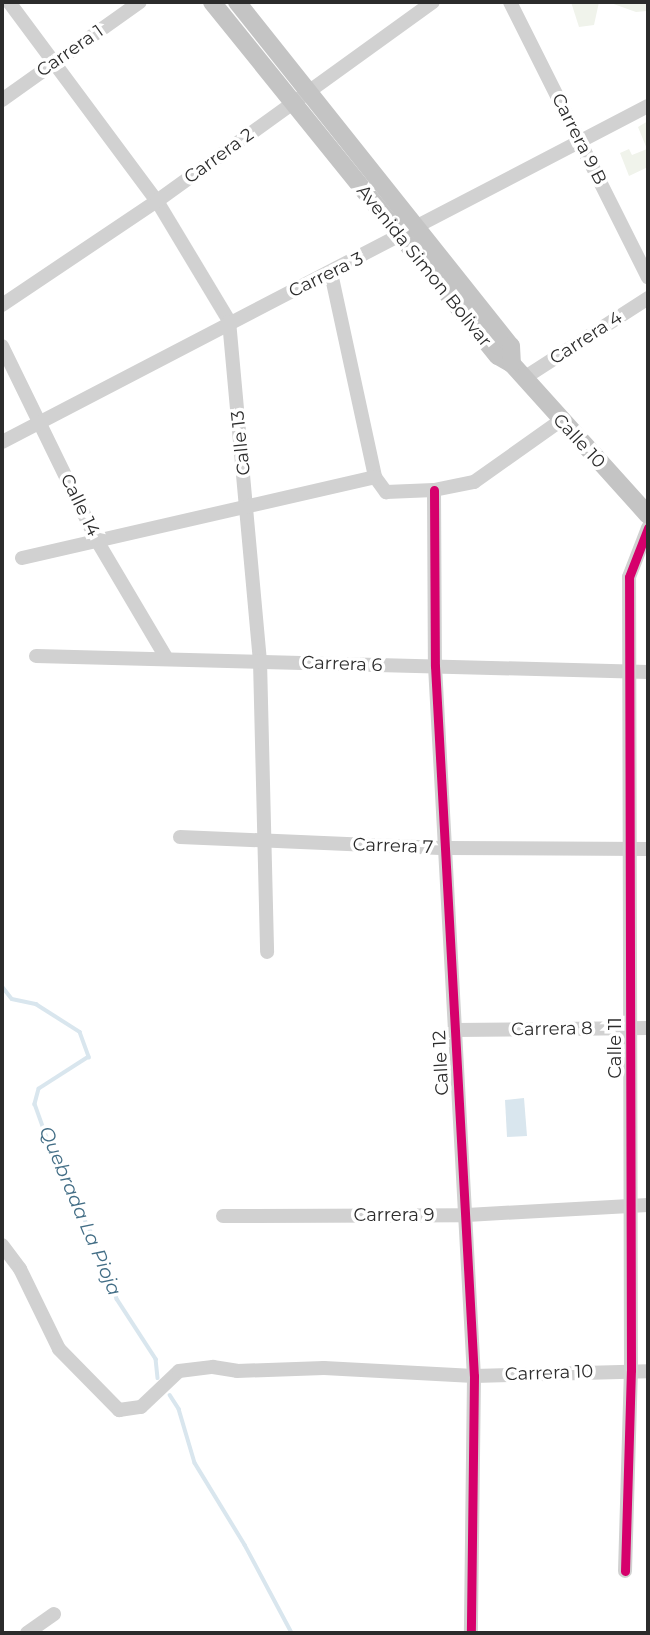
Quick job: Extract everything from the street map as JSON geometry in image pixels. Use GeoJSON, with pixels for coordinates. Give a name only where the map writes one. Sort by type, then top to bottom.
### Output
{"type":"FeatureCollection","features":[{"type":"Feature","properties":{"kind":"main road","name":"Avenida Simon Bolivar"},"geometry":{"type":"LineString","coordinates":[[212,2],[292,103],[511,346],[518,371]]}},
{"type":"Feature","properties":{"kind":"main road","name":"Avenida Simon Bolivar"},"geometry":{"type":"LineString","coordinates":[[237,2],[309,91],[408,234]]}},
{"type":"Feature","properties":{"kind":"main road","name":"Calle 10"},"geometry":{"type":"LineString","coordinates":[[518,371],[648,515]]}},
{"type":"Feature","properties":{"kind":"street","name":"Calle 13"},"geometry":{"type":"LineString","coordinates":[[9,2],[157,201],[229,321],[260,662],[267,842],[267,952]]}},
{"type":"Feature","properties":{"kind":"street","name":"Carrera 1"},"geometry":{"type":"LineString","coordinates":[[2,100],[140,2]]}},
{"type":"Feature","properties":{"kind":"street","name":"Carrera 2"},"geometry":{"type":"LineString","coordinates":[[2,305],[157,201],[433,2]]}},
{"type":"Feature","properties":{"kind":"street","name":"Carrera 9 B"},"geometry":{"type":"LineString","coordinates":[[510,2],[648,277]]}},
{"type":"Feature","properties":{"kind":"street","name":"Carrera 3"},"geometry":{"type":"LineString","coordinates":[[2,442],[229,321],[408,234],[648,106]]}},
{"type":"Feature","properties":{"kind":"street"},"geometry":{"type":"LineString","coordinates":[[331,273],[375,477],[386,492],[434,491],[474,482],[561,421]]}},
{"type":"Feature","properties":{"kind":"street","name":"Carrera 4"},"geometry":{"type":"LineString","coordinates":[[518,371],[648,298]]}},
{"type":"Feature","properties":{"kind":"street","name":"Calle 14"},"geometry":{"type":"LineString","coordinates":[[2,346],[96,539],[167,660]]}},
{"type":"Feature","properties":{"kind":"street"},"geometry":{"type":"LineString","coordinates":[[22,558],[375,477]]}},
{"type":"Feature","properties":{"kind":"street","name":"Calle 12"},"geometry":{"type":"LineString","coordinates":[[434,491],[435,666],[474,1376],[471,1633]]}},
{"type":"Feature","properties":{"kind":"street","name":"Calle 11"},"geometry":{"type":"LineString","coordinates":[[625,1571],[631,1370],[629,577],[648,528]]}},
{"type":"Feature","properties":{"kind":"street","name":"Carrera 6"},"geometry":{"type":"LineString","coordinates":[[36,656],[648,672]]}},
{"type":"Feature","properties":{"kind":"street","name":"Carrera 7"},"geometry":{"type":"LineString","coordinates":[[180,837],[446,848],[648,849]]}},
{"type":"Feature","properties":{"kind":"street","name":"Carrera 8"},"geometry":{"type":"LineString","coordinates":[[455,1030],[648,1028]]}},
{"type":"Feature","properties":{"kind":"street","name":"Carrera 9"},"geometry":{"type":"LineString","coordinates":[[223,1216],[467,1215],[648,1205]]}},
{"type":"Feature","properties":{"kind":"street","name":"Carrera 10"},"geometry":{"type":"LineString","coordinates":[[2,1245],[20,1269],[59,1349],[119,1410],[141,1407],[179,1371],[213,1367],[237,1371],[324,1368],[474,1376],[648,1371]]}},
{"type":"Feature","properties":{"kind":"street"},"geometry":{"type":"LineString","coordinates":[[27,1633],[54,1614]]}},
{"type":"Feature","properties":{"kind":"shaded area"},"geometry":{"type":"Polygon","coordinates":[[[571,2],[599,2],[594,25],[579,27],[571,2]]]}},
{"type":"Feature","properties":{"kind":"shaded area"},"geometry":{"type":"Polygon","coordinates":[[[608,2],[648,2],[648,6],[647,11],[636,12],[608,2]]]}},
{"type":"Feature","properties":{"kind":"shaded area"},"geometry":{"type":"Polygon","coordinates":[[[648,121],[648,167],[629,176],[620,153],[629,149],[632,155],[647,149],[638,127],[648,121]]]}},
{"type":"Feature","properties":{"kind":"shaded area"},"geometry":{"type":"Polygon","coordinates":[[[524,1098],[527,1136],[507,1137],[505,1100],[524,1098]]]}},
{"type":"Feature","properties":{"kind":"waterway","name":"Quebrada La Pioja"},"geometry":{"type":"LineString","coordinates":[[2,986],[12,999],[36,1004],[80,1032],[89,1057],[39,1089],[35,1104],[55,1160],[104,1258],[117,1299],[156,1359],[158,1378]]}},
{"type":"Feature","properties":{"kind":"waterway","name":"Quebrada La Pioja"},"geometry":{"type":"LineString","coordinates":[[170,1395],[179,1409],[195,1463],[245,1545],[292,1633]]}},
{"type":"Feature","properties":{"kind":"cycle path"},"geometry":{"type":"LineString","coordinates":[[434,490],[435,666],[474,1376],[471,1633]]}},
{"type":"Feature","properties":{"kind":"cycle path"},"geometry":{"type":"LineString","coordinates":[[625,1571],[631,1370],[629,577],[648,528]]}}]}
